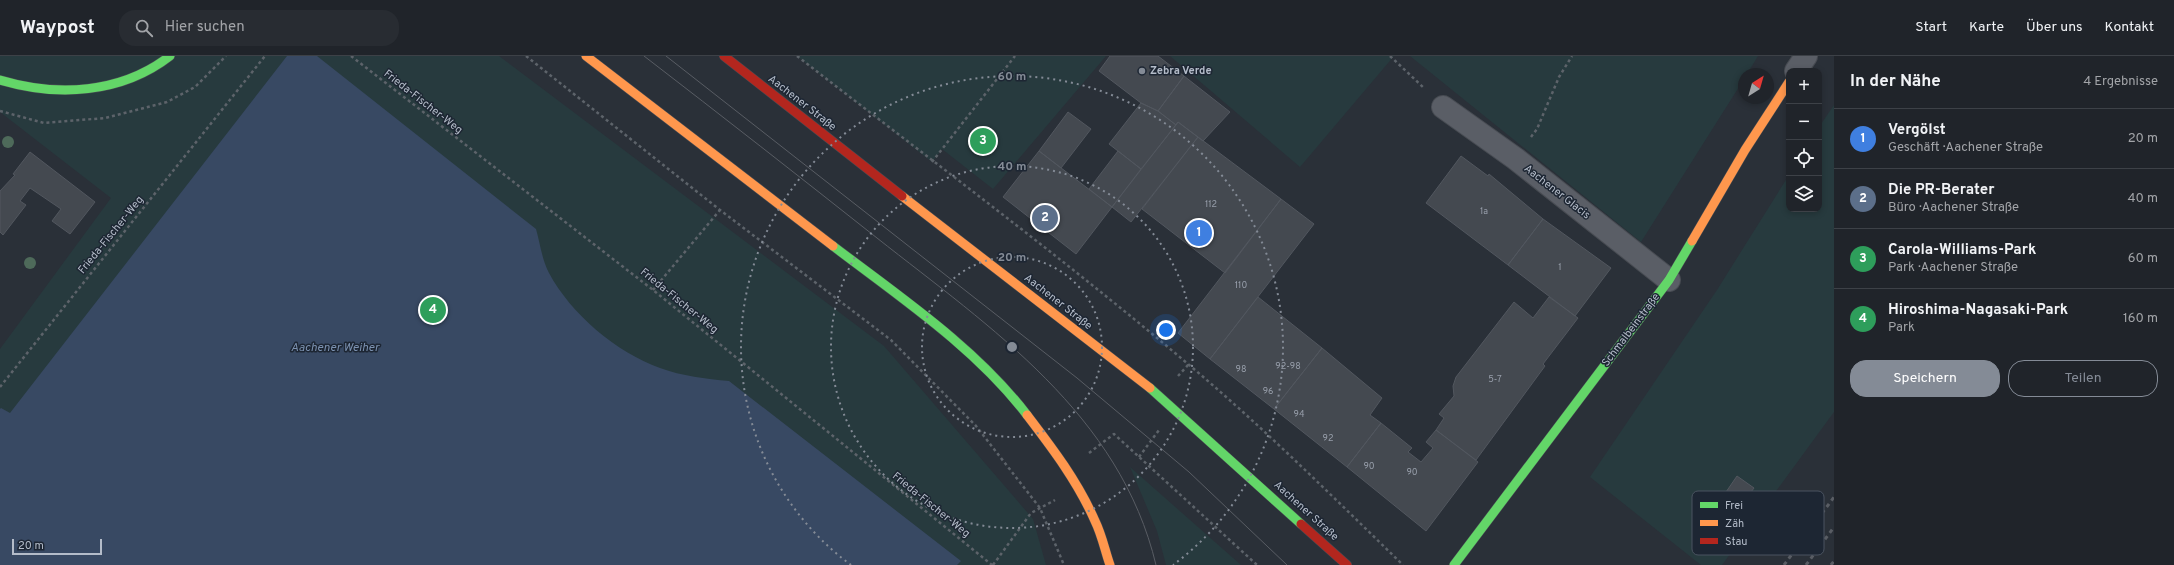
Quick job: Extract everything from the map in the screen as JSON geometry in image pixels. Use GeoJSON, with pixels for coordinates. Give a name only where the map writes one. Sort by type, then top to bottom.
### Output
{"type":"FeatureCollection","features":[{"type":"Feature","properties":{"kind":"main road"},"geometry":{"type":"LineString","coordinates":[[0,80],[22,88],[59,92],[97,89],[134,78],[170,56]]}},
{"type":"Feature","properties":{"kind":"main road"},"geometry":{"type":"LineString","coordinates":[[586,56],[935,324],[1008,390],[1066,466],[1096,522],[1110,565]]}},
{"type":"Feature","properties":{"kind":"main road","name":"Aachener Straße"},"geometry":{"type":"LineString","coordinates":[[724,56],[904,198],[1160,396],[1346,565]]}},
{"type":"Feature","properties":{"kind":"main road","name":"Schmalbeinstraße"},"geometry":{"type":"LineString","coordinates":[[1454,565],[1669,280],[1745,150],[1786,87]]}},
{"type":"Feature","properties":{"kind":"street"},"geometry":{"type":"LineString","coordinates":[[1798,68],[1806,56]]}},
{"type":"Feature","properties":{"kind":"street","name":"Aachener Glacis"},"geometry":{"type":"LineString","coordinates":[[1443,107],[1516,159],[1669,280]]}},
{"type":"Feature","properties":{"kind":"path"},"geometry":{"type":"LineString","coordinates":[[167,102],[195,87],[226,56]]}},
{"type":"Feature","properties":{"kind":"path","name":"Frieda-Fischer-Weg"},"geometry":{"type":"LineString","coordinates":[[0,387],[265,56]]}},
{"type":"Feature","properties":{"kind":"path","name":"Frieda-Fischer-Weg"},"geometry":{"type":"LineString","coordinates":[[351,56],[653,290],[993,565]]}},
{"type":"Feature","properties":{"kind":"path"},"geometry":{"type":"LineString","coordinates":[[526,56],[720,210],[891,340],[976,426],[1040,508],[1064,565]]}},
{"type":"Feature","properties":{"kind":"path"},"geometry":{"type":"LineString","coordinates":[[797,56],[983,200],[1189,364],[1312,476],[1403,565]]}},
{"type":"Feature","properties":{"kind":"path"},"geometry":{"type":"LineString","coordinates":[[932,162],[1015,56]]}},
{"type":"Feature","properties":{"kind":"path"},"geometry":{"type":"LineString","coordinates":[[1390,56],[1443,107]]}},
{"type":"Feature","properties":{"kind":"path"},"geometry":{"type":"LineString","coordinates":[[1537,129],[1559,77],[1572,56]]}},
{"type":"Feature","properties":{"kind":"path"},"geometry":{"type":"LineString","coordinates":[[653,290],[720,210]]}},
{"type":"Feature","properties":{"kind":"path"},"geometry":{"type":"LineString","coordinates":[[1093,459],[1089,452],[1114,434],[1257,565]]}},
{"type":"Feature","properties":{"kind":"path"},"geometry":{"type":"LineString","coordinates":[[993,565],[1031,513],[1040,508]]}},
{"type":"Feature","properties":{"kind":"green space","name":"Aachener Weiher"},"geometry":{"type":"Polygon","coordinates":[[[0,56],[499,56],[884,346],[1033,519],[1046,565],[0,565],[0,349],[111,198],[0,112],[0,56]]]}},
{"type":"Feature","properties":{"kind":"green space"},"geometry":{"type":"Polygon","coordinates":[[[797,56],[1106,56],[993,189],[942,149],[932,162],[797,56]]]}},
{"type":"Feature","properties":{"kind":"green space"},"geometry":{"type":"Polygon","coordinates":[[[1170,56],[1394,56],[1300,167],[1170,56]]]}},
{"type":"Feature","properties":{"kind":"green space"},"geometry":{"type":"Polygon","coordinates":[[[1410,56],[1758,56],[1751,68],[1738,68],[1738,88],[1641,242],[1410,56]]]}},
{"type":"Feature","properties":{"kind":"green space"},"geometry":{"type":"Polygon","coordinates":[[[1834,105],[1834,412],[1776,491],[1692,491],[1692,555],[1729,555],[1722,565],[1701,565],[1590,477],[1717,290],[1786,180],[1786,212],[1822,212],[1822,123],[1834,105]]]}},
{"type":"Feature","properties":{"kind":"green space"},"geometry":{"type":"Polygon","coordinates":[[[1130,467],[1241,565],[1166,565],[1157,531],[1130,467]]]}},
{"type":"Feature","properties":{"kind":"water","name":"Aachener Weiher"},"geometry":{"type":"Polygon","coordinates":[[[287,56],[317,56],[536,229],[545,263],[558,288],[582,317],[611,342],[627,352],[660,368],[694,377],[729,381],[961,561],[957,565],[0,565],[0,409],[1,408],[10,413],[287,56]]]}},
{"type":"Feature","properties":{"kind":"building"},"geometry":{"type":"Polygon","coordinates":[[[1110,56],[1158,56],[1184,76],[1158,111],[1141,103],[1099,71],[1110,56]]]}},
{"type":"Feature","properties":{"kind":"building"},"geometry":{"type":"Polygon","coordinates":[[[1184,76],[1230,112],[1203,141],[1178,122],[1176,125],[1158,111],[1184,76]]]}},
{"type":"Feature","properties":{"kind":"building"},"geometry":{"type":"Polygon","coordinates":[[[1141,103],[1158,111],[1176,125],[1141,169],[1109,144],[1141,103]]]}},
{"type":"Feature","properties":{"kind":"building"},"geometry":{"type":"Polygon","coordinates":[[[1068,112],[1091,129],[1061,168],[1039,151],[1068,112]]]}},
{"type":"Feature","properties":{"kind":"building"},"geometry":{"type":"Polygon","coordinates":[[[1178,122],[1198,137],[1131,222],[1112,207],[1178,122]]]}},
{"type":"Feature","properties":{"kind":"building"},"geometry":{"type":"Polygon","coordinates":[[[1198,137],[1281,199],[1225,273],[1142,209],[1198,137]]]}},
{"type":"Feature","properties":{"kind":"building"},"geometry":{"type":"Polygon","coordinates":[[[1039,151],[1112,207],[1076,254],[1003,197],[1039,151]]]}},
{"type":"Feature","properties":{"kind":"building"},"geometry":{"type":"Polygon","coordinates":[[[1118,151],[1141,169],[1112,207],[1089,189],[1118,151]]]}},
{"type":"Feature","properties":{"kind":"building"},"geometry":{"type":"Polygon","coordinates":[[[30,152],[95,202],[70,234],[52,221],[61,209],[30,188],[20,201],[26,205],[3,235],[0,232],[0,191],[15,175],[13,174],[30,152]]]}},
{"type":"Feature","properties":{"kind":"building"},"geometry":{"type":"Polygon","coordinates":[[[1461,156],[1488,176],[1489,174],[1543,219],[1508,265],[1426,203],[1461,156]]]}},
{"type":"Feature","properties":{"kind":"building"},"geometry":{"type":"Polygon","coordinates":[[[1281,199],[1314,224],[1210,359],[1178,333],[1281,199]]]}},
{"type":"Feature","properties":{"kind":"building"},"geometry":{"type":"Polygon","coordinates":[[[1543,219],[1611,268],[1575,316],[1508,265],[1543,219]]]}},
{"type":"Feature","properties":{"kind":"building"},"geometry":{"type":"Polygon","coordinates":[[[1258,297],[1322,348],[1274,409],[1210,359],[1258,297]]]}},
{"type":"Feature","properties":{"kind":"building"},"geometry":{"type":"Polygon","coordinates":[[[1549,297],[1578,318],[1543,364],[1545,366],[1476,460],[1436,430],[1444,418],[1439,414],[1454,396],[1453,386],[1456,377],[1514,302],[1533,318],[1549,297]]]}},
{"type":"Feature","properties":{"kind":"building"},"geometry":{"type":"Polygon","coordinates":[[[1322,348],[1382,398],[1370,415],[1381,423],[1347,467],[1274,409],[1322,348]]]}},
{"type":"Feature","properties":{"kind":"building"},"geometry":{"type":"Polygon","coordinates":[[[1381,423],[1412,448],[1408,452],[1421,462],[1433,448],[1426,442],[1436,430],[1478,462],[1426,531],[1347,467],[1381,423]]]}},
{"type":"Feature","properties":{"kind":"building"},"geometry":{"type":"Polygon","coordinates":[[[1737,476],[1754,488],[1752,491],[1727,491],[1737,476]]]}},
{"type":"Feature","properties":{"kind":"tram line"},"geometry":{"type":"LineString","coordinates":[[644,56],[964,306],[1006,341],[1046,379],[1082,419],[1113,463],[1138,511],[1156,565]]}},
{"type":"Feature","properties":{"kind":"tram line"},"geometry":{"type":"LineString","coordinates":[[666,56],[1077,378],[1189,472],[1287,565]]}},
{"type":"Feature","properties":{"kind":"railway"},"geometry":{"type":"LineString","coordinates":[[1824,511],[1834,497]]}},
{"type":"Feature","properties":{"kind":"railway"},"geometry":{"type":"LineString","coordinates":[[1824,541],[1834,527]]}},
{"type":"Feature","properties":{"kind":"railway"},"geometry":{"type":"LineString","coordinates":[[1784,565],[1791,555]]}},
{"type":"Feature","properties":{"kind":"railway"},"geometry":{"type":"LineString","coordinates":[[1806,565],[1813,555]]}},
{"type":"Feature","properties":{"kind":"railway"},"geometry":{"type":"LineString","coordinates":[[1831,565],[1834,561]]}},
{"type":"Feature","properties":{"kind":"traffic: fast"},"geometry":{"type":"LineString","coordinates":[[0,80],[44,89],[88,89],[110,85],[131,78],[151,69],[170,56]]}},
{"type":"Feature","properties":{"kind":"traffic: fast"},"geometry":{"type":"LineString","coordinates":[[1454,565],[1669,280],[1692,241]]}},
{"type":"Feature","properties":{"kind":"traffic: fast"},"geometry":{"type":"LineString","coordinates":[[833,246],[936,324],[985,368],[1027,415]]}},
{"type":"Feature","properties":{"kind":"traffic: fast"},"geometry":{"type":"LineString","coordinates":[[1150,388],[1301,524]]}},
{"type":"Feature","properties":{"kind":"traffic: slow"},"geometry":{"type":"LineString","coordinates":[[586,56],[833,246]]}},
{"type":"Feature","properties":{"kind":"traffic: slow"},"geometry":{"type":"LineString","coordinates":[[1692,241],[1745,150],[1786,87]]}},
{"type":"Feature","properties":{"kind":"traffic: slow"},"geometry":{"type":"LineString","coordinates":[[902,196],[1150,388]]}},
{"type":"Feature","properties":{"kind":"traffic: slow"},"geometry":{"type":"LineString","coordinates":[[1027,415],[1055,453],[1081,493],[1102,537],[1110,565]]}},
{"type":"Feature","properties":{"kind":"traffic: jam"},"geometry":{"type":"LineString","coordinates":[[724,56],[902,196]]}},
{"type":"Feature","properties":{"kind":"traffic: jam"},"geometry":{"type":"LineString","coordinates":[[1301,524],[1347,565]]}},
{"type":"Feature","properties":{"kind":"place","name":"Zebra Verde"},"geometry":{"type":"Point","coordinates":[1142,71]}},
{"type":"Feature","properties":{"kind":"place","name":"Carola-Williams-Park"},"geometry":{"type":"Point","coordinates":[983,141]}},
{"type":"Feature","properties":{"kind":"place","name":"Die PR-Berater"},"geometry":{"type":"Point","coordinates":[1045,218]}},
{"type":"Feature","properties":{"kind":"place","name":"Vergölst"},"geometry":{"type":"Point","coordinates":[1199,233]}},
{"type":"Feature","properties":{"kind":"place","name":"Hiroshima-Nagasaki-Park"},"geometry":{"type":"Point","coordinates":[433,310]}}]}
